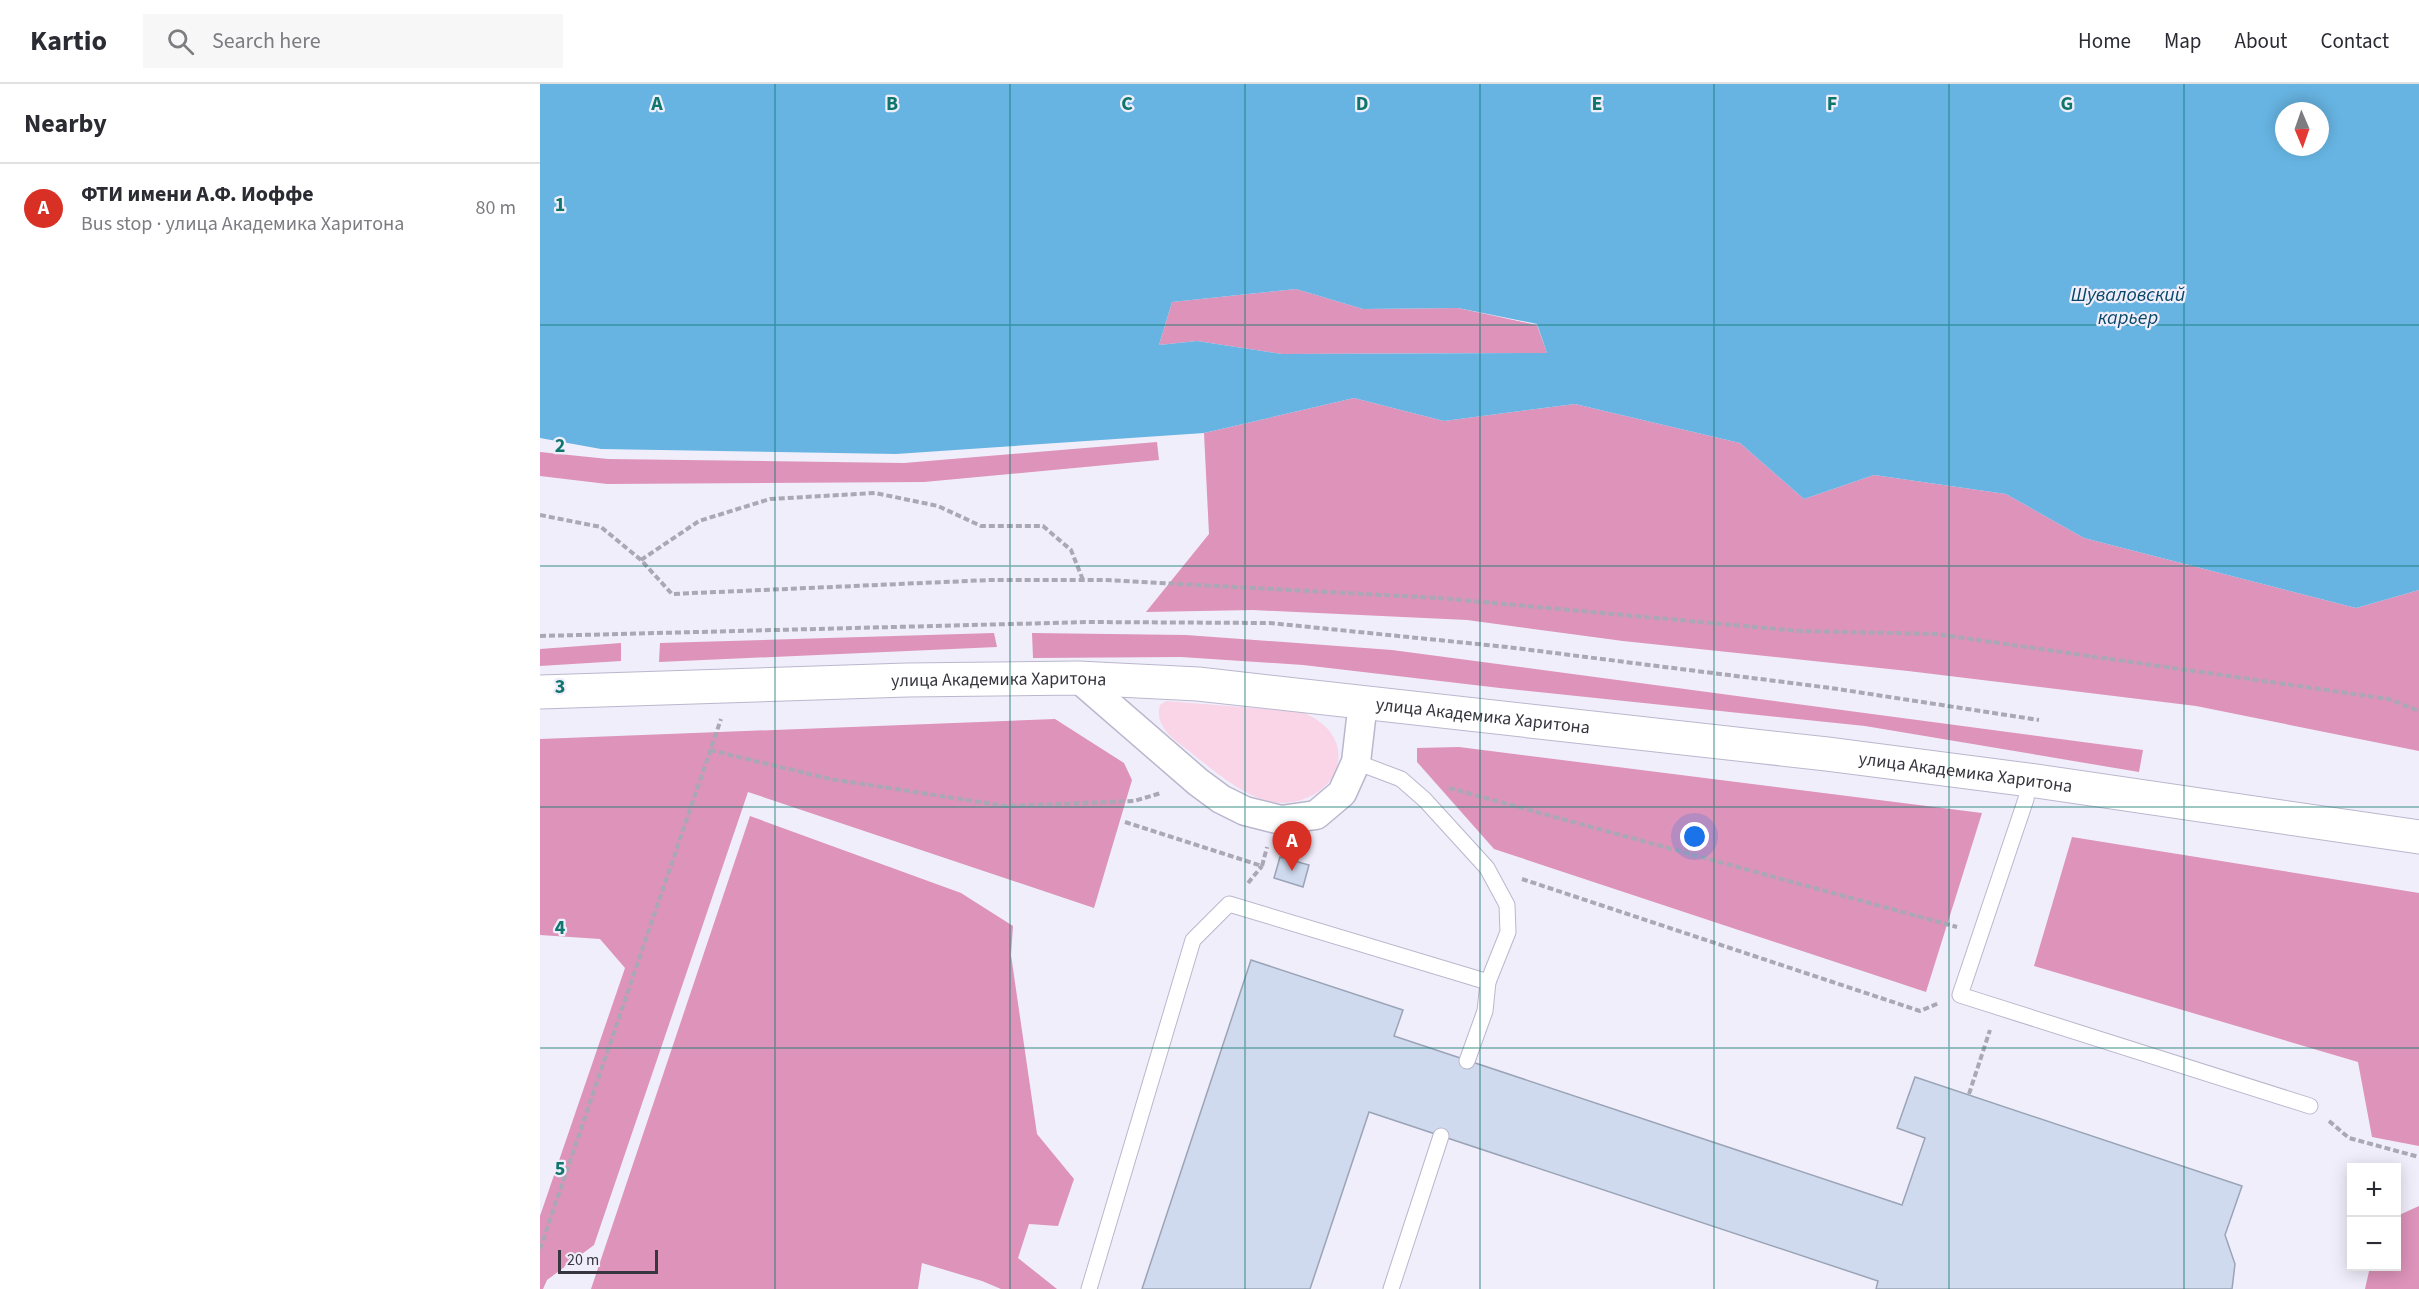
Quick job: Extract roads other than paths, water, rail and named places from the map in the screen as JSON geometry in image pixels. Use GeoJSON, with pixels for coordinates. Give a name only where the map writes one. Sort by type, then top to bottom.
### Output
{"type":"FeatureCollection","features":[{"type":"Feature","properties":{"kind":"street","name":"улица Академика Харитона"},"geometry":{"type":"LineString","coordinates":[[540,692],[732,685],[1078,678],[1198,684],[1827,754],[2029,780],[2419,837]]}},
{"type":"Feature","properties":{"kind":"street"},"geometry":{"type":"LineString","coordinates":[[1078,678],[1198,782],[1221,799],[1245,811],[1281,820],[1316,815],[1342,793],[1356,762],[1363,702]]}},
{"type":"Feature","properties":{"kind":"lane"},"geometry":{"type":"LineString","coordinates":[[1356,762],[1401,779],[1425,800],[1488,868],[1507,905],[1508,932],[1488,982],[1485,1011],[1467,1061]]}},
{"type":"Feature","properties":{"kind":"lane"},"geometry":{"type":"LineString","coordinates":[[2029,780],[2026,799],[1960,995],[2310,1106]]}},
{"type":"Feature","properties":{"kind":"lane"},"geometry":{"type":"LineString","coordinates":[[1089,1289],[1192,940],[1229,904],[1488,982]]}},
{"type":"Feature","properties":{"kind":"lane"},"geometry":{"type":"LineString","coordinates":[[1391,1289],[1441,1136]]}},
{"type":"Feature","properties":{"kind":"water","name":"Шуваловский карьер"},"geometry":{"type":"Polygon","coordinates":[[[540,84],[2419,84],[2419,590],[2356,608],[2084,538],[2006,494],[1874,475],[1804,499],[1740,443],[1575,404],[1444,421],[1354,398],[1204,433],[896,454],[601,449],[540,438],[540,84]],[[1296,289],[1172,302],[1159,345],[1197,341],[1282,354],[1547,353],[1537,324],[1458,308],[1363,309],[1296,289]]]}},
{"type":"Feature","properties":{"kind":"place","name":"ФТИ имени А.Ф. Иоффе"},"geometry":{"type":"Point","coordinates":[1292,871]}}]}
